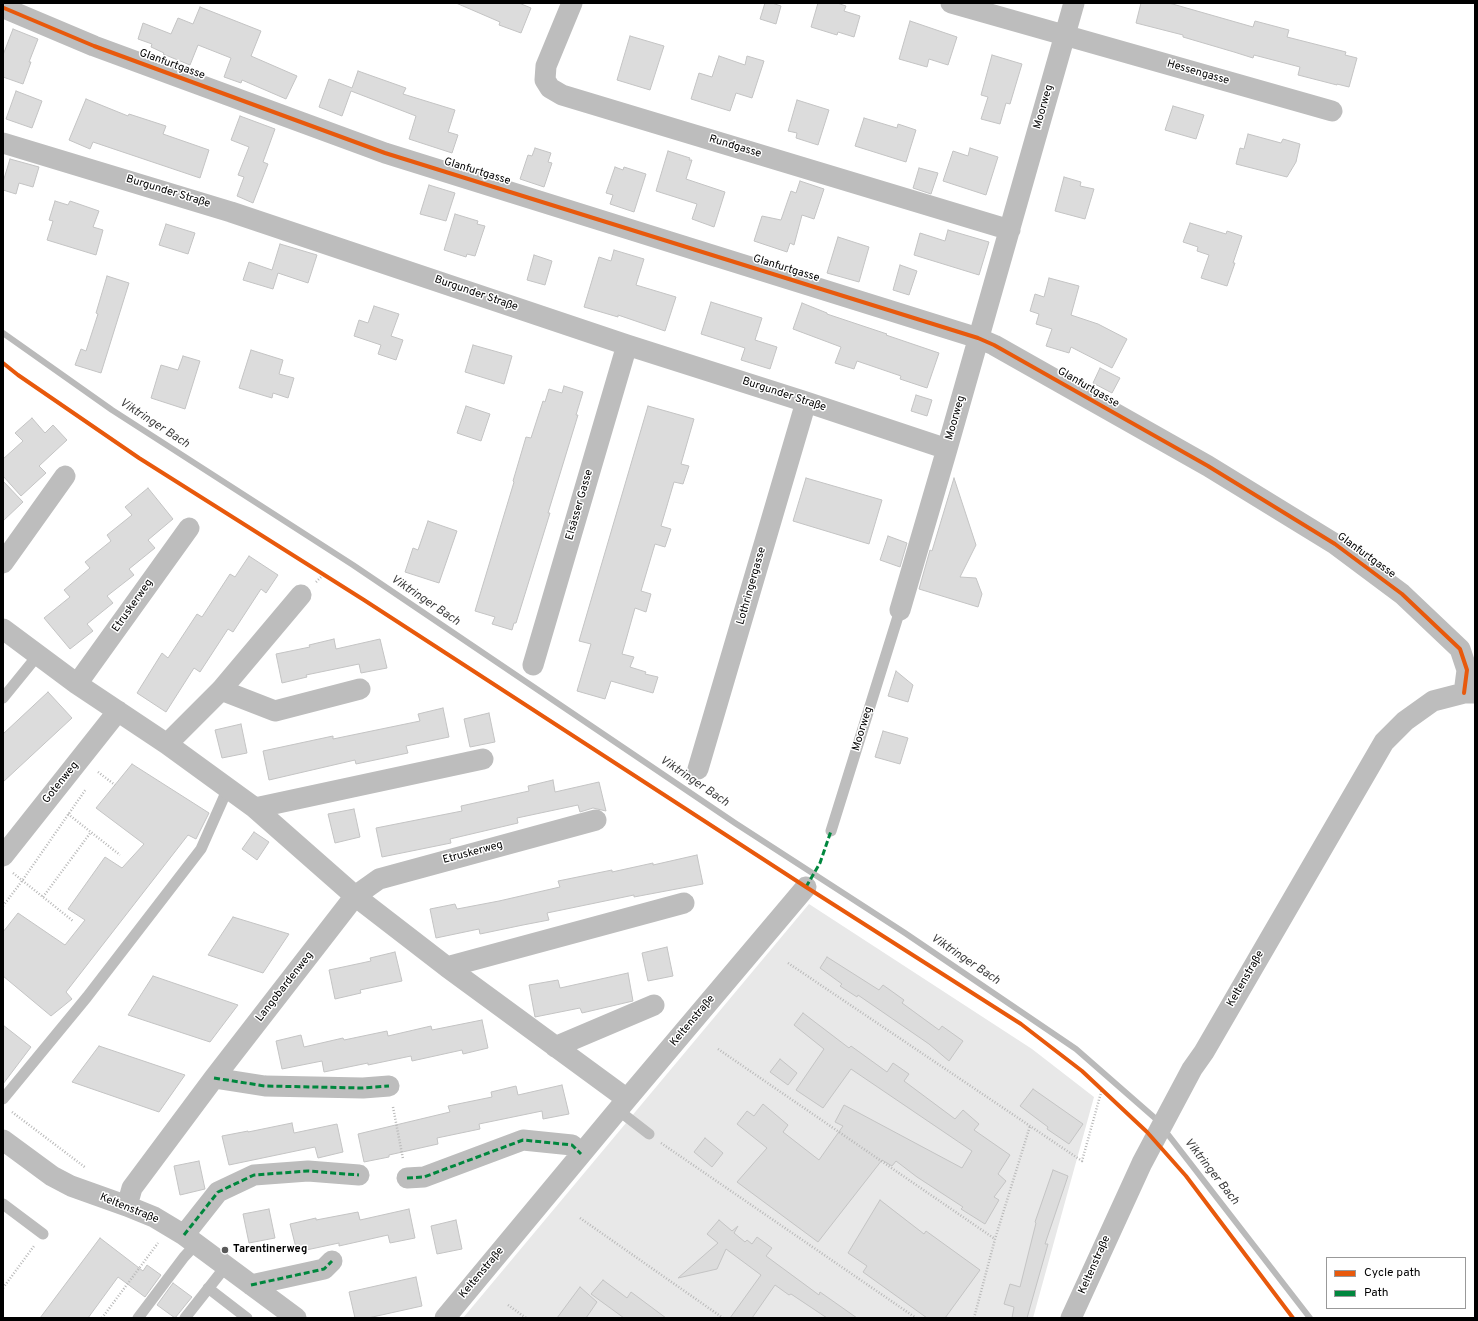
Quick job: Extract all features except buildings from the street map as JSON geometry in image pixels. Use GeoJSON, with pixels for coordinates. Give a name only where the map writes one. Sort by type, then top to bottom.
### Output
{"type":"FeatureCollection","features":[{"type":"Feature","properties":{"kind":"street","name":"Rundgasse"},"geometry":{"type":"LineString","coordinates":[[572,3],[546,66],[545,80],[550,88],[562,95],[1010,230]]}},
{"type":"Feature","properties":{"kind":"street"},"geometry":{"type":"LineString","coordinates":[[951,3],[1064,35]]}},
{"type":"Feature","properties":{"kind":"street","name":"Moorweg"},"geometry":{"type":"LineString","coordinates":[[900,610],[1074,3]]}},
{"type":"Feature","properties":{"kind":"street","name":"Glanfurtgasse"},"geometry":{"type":"LineString","coordinates":[[4,7],[94,46],[385,153],[978,338],[994,345],[1208,466],[1335,544],[1402,594],[1460,648],[1467,670],[1470,693]]}},
{"type":"Feature","properties":{"kind":"street","name":"Hessengasse"},"geometry":{"type":"LineString","coordinates":[[1064,35],[1332,111]]}},
{"type":"Feature","properties":{"kind":"street","name":"Burgunder Straße"},"geometry":{"type":"LineString","coordinates":[[3,143],[231,212],[627,345],[947,449]]}},
{"type":"Feature","properties":{"kind":"street","name":"Elsässer Gasse"},"geometry":{"type":"LineString","coordinates":[[533,665],[627,345]]}},
{"type":"Feature","properties":{"kind":"street","name":"Lothringergasse"},"geometry":{"type":"LineString","coordinates":[[698,769],[806,402]]}},
{"type":"Feature","properties":{"kind":"street"},"geometry":{"type":"LineString","coordinates":[[3,563],[65,476]]}},
{"type":"Feature","properties":{"kind":"street","name":"Etruskerweg"},"geometry":{"type":"LineString","coordinates":[[77,684],[189,528]]}},
{"type":"Feature","properties":{"kind":"street"},"geometry":{"type":"LineString","coordinates":[[167,744],[221,690],[301,595]]}},
{"type":"Feature","properties":{"kind":"street"},"geometry":{"type":"LineString","coordinates":[[3,629],[77,684],[167,744],[255,808],[355,896],[555,1048],[622,1105]]}},
{"type":"Feature","properties":{"kind":"street"},"geometry":{"type":"LineString","coordinates":[[221,690],[275,711],[360,689]]}},
{"type":"Feature","properties":{"kind":"street","name":"Keltenstraße"},"geometry":{"type":"LineString","coordinates":[[1071,1318],[1142,1164],[1192,1069],[1204,1052],[1384,742],[1405,721],[1433,700],[1470,693]]}},
{"type":"Feature","properties":{"kind":"street","name":"Gotenweg"},"geometry":{"type":"LineString","coordinates":[[5,863],[48,798],[118,711]]}},
{"type":"Feature","properties":{"kind":"street"},"geometry":{"type":"LineString","coordinates":[[255,808],[483,759]]}},
{"type":"Feature","properties":{"kind":"street","name":"Etruskerweg"},"geometry":{"type":"LineString","coordinates":[[355,896],[379,879],[596,820]]}},
{"type":"Feature","properties":{"kind":"street","name":"Keltenstraße"},"geometry":{"type":"LineString","coordinates":[[445,1318],[806,887]]}},
{"type":"Feature","properties":{"kind":"street","name":"Langobardenweg"},"geometry":{"type":"LineString","coordinates":[[127,1206],[132,1188],[214,1078],[355,896]]}},
{"type":"Feature","properties":{"kind":"street"},"geometry":{"type":"LineString","coordinates":[[447,967],[684,903]]}},
{"type":"Feature","properties":{"kind":"street"},"geometry":{"type":"LineString","coordinates":[[555,1048],[654,1004]]}},
{"type":"Feature","properties":{"kind":"street"},"geometry":{"type":"LineString","coordinates":[[214,1078],[265,1086],[363,1088],[389,1086]]}},
{"type":"Feature","properties":{"kind":"street","name":"Keltenstraße"},"geometry":{"type":"LineString","coordinates":[[3,1140],[52,1176],[71,1186],[154,1217],[190,1239],[296,1318]]}},
{"type":"Feature","properties":{"kind":"street"},"geometry":{"type":"LineString","coordinates":[[407,1178],[424,1177],[523,1140],[572,1145],[581,1154]]}},
{"type":"Feature","properties":{"kind":"street"},"geometry":{"type":"LineString","coordinates":[[190,1239],[218,1192],[254,1175],[308,1171],[358,1175]]}},
{"type":"Feature","properties":{"kind":"street"},"geometry":{"type":"LineString","coordinates":[[251,1285],[324,1269],[332,1261]]}},
{"type":"Feature","properties":{"kind":"lane","name":"Moorweg"},"geometry":{"type":"LineString","coordinates":[[831,831],[900,610]]}},
{"type":"Feature","properties":{"kind":"lane"},"geometry":{"type":"LineString","coordinates":[[3,698],[38,655]]}},
{"type":"Feature","properties":{"kind":"lane"},"geometry":{"type":"LineString","coordinates":[[3,1099],[87,996],[201,849],[228,788]]}},
{"type":"Feature","properties":{"kind":"lane"},"geometry":{"type":"LineString","coordinates":[[622,1105],[648,1134]]}},
{"type":"Feature","properties":{"kind":"lane"},"geometry":{"type":"LineString","coordinates":[[3,1204],[43,1234]]}},
{"type":"Feature","properties":{"kind":"lane"},"geometry":{"type":"LineString","coordinates":[[138,1318],[184,1258],[190,1239]]}},
{"type":"Feature","properties":{"kind":"lane"},"geometry":{"type":"LineString","coordinates":[[185,1318],[226,1266]]}},
{"type":"Feature","properties":{"kind":"lane"},"geometry":{"type":"LineString","coordinates":[[208,1288],[247,1318]]}},
{"type":"Feature","properties":{"kind":"path"},"geometry":{"type":"LineString","coordinates":[[318,570],[331,579]]}},
{"type":"Feature","properties":{"kind":"path"},"geometry":{"type":"LineString","coordinates":[[94,777],[98,771],[115,785]]}},
{"type":"Feature","properties":{"kind":"path"},"geometry":{"type":"LineString","coordinates":[[3,906],[22,881],[89,783]]}},
{"type":"Feature","properties":{"kind":"path"},"geometry":{"type":"LineString","coordinates":[[48,798],[120,855]]}},
{"type":"Feature","properties":{"kind":"path"},"geometry":{"type":"LineString","coordinates":[[43,897],[91,832]]}},
{"type":"Feature","properties":{"kind":"path"},"geometry":{"type":"LineString","coordinates":[[5,863],[22,881],[74,921]]}},
{"type":"Feature","properties":{"kind":"path"},"geometry":{"type":"LineString","coordinates":[[788,963],[1082,1161],[1102,1089]]}},
{"type":"Feature","properties":{"kind":"path"},"geometry":{"type":"LineString","coordinates":[[718,1049],[995,1239]]}},
{"type":"Feature","properties":{"kind":"path"},"geometry":{"type":"LineString","coordinates":[[1097,1085],[1108,1095]]}},
{"type":"Feature","properties":{"kind":"path"},"geometry":{"type":"LineString","coordinates":[[389,1086],[407,1178]]}},
{"type":"Feature","properties":{"kind":"path"},"geometry":{"type":"LineString","coordinates":[[9,1110],[90,1171]]}},
{"type":"Feature","properties":{"kind":"path"},"geometry":{"type":"LineString","coordinates":[[974,1318],[995,1239],[1030,1126]]}},
{"type":"Feature","properties":{"kind":"path"},"geometry":{"type":"LineString","coordinates":[[648,1134],[916,1318]]}},
{"type":"Feature","properties":{"kind":"path"},"geometry":{"type":"LineString","coordinates":[[580,1218],[723,1318]]}},
{"type":"Feature","properties":{"kind":"path"},"geometry":{"type":"LineString","coordinates":[[3,1288],[43,1234]]}},
{"type":"Feature","properties":{"kind":"path"},"geometry":{"type":"LineString","coordinates":[[102,1318],[159,1242]]}},
{"type":"Feature","properties":{"kind":"path"},"geometry":{"type":"LineString","coordinates":[[508,1305],[526,1318]]}},
{"type":"Feature","properties":{"kind":"shaded area"},"geometry":{"type":"Polygon","coordinates":[[[809,904],[1032,1049],[1094,1097],[1033,1318],[463,1318],[809,904]]]}},
{"type":"Feature","properties":{"kind":"waterway","name":"Viktringer Bach"},"geometry":{"type":"LineString","coordinates":[[3,333],[112,410],[353,565],[735,823],[905,933],[1076,1049],[1156,1119],[1310,1318]]}},
{"type":"Feature","properties":{"kind":"marked path"},"geometry":{"type":"LineString","coordinates":[[806,887],[820,863],[831,831]]}},
{"type":"Feature","properties":{"kind":"marked path"},"geometry":{"type":"LineString","coordinates":[[214,1078],[265,1086],[363,1088],[389,1086]]}},
{"type":"Feature","properties":{"kind":"marked path"},"geometry":{"type":"LineString","coordinates":[[407,1178],[424,1177],[523,1140],[572,1145],[581,1154]]}},
{"type":"Feature","properties":{"kind":"marked path"},"geometry":{"type":"LineString","coordinates":[[184,1235],[218,1192],[254,1175],[308,1171],[359,1175]]}},
{"type":"Feature","properties":{"kind":"marked path"},"geometry":{"type":"LineString","coordinates":[[251,1285],[324,1269],[332,1261]]}},
{"type":"Feature","properties":{"kind":"cycle path"},"geometry":{"type":"LineString","coordinates":[[4,8],[94,46],[385,153],[978,338],[994,345],[1208,466],[1335,544],[1402,594],[1460,649],[1467,670],[1464,693]]}},
{"type":"Feature","properties":{"kind":"cycle path"},"geometry":{"type":"LineString","coordinates":[[3,363],[18,375],[139,458],[364,600],[806,887],[1021,1024],[1082,1071],[1147,1132],[1186,1176],[1293,1318]]}},
{"type":"Feature","properties":{"kind":"place","name":"Tarentinerweg"},"geometry":{"type":"Point","coordinates":[225,1250]}}]}
